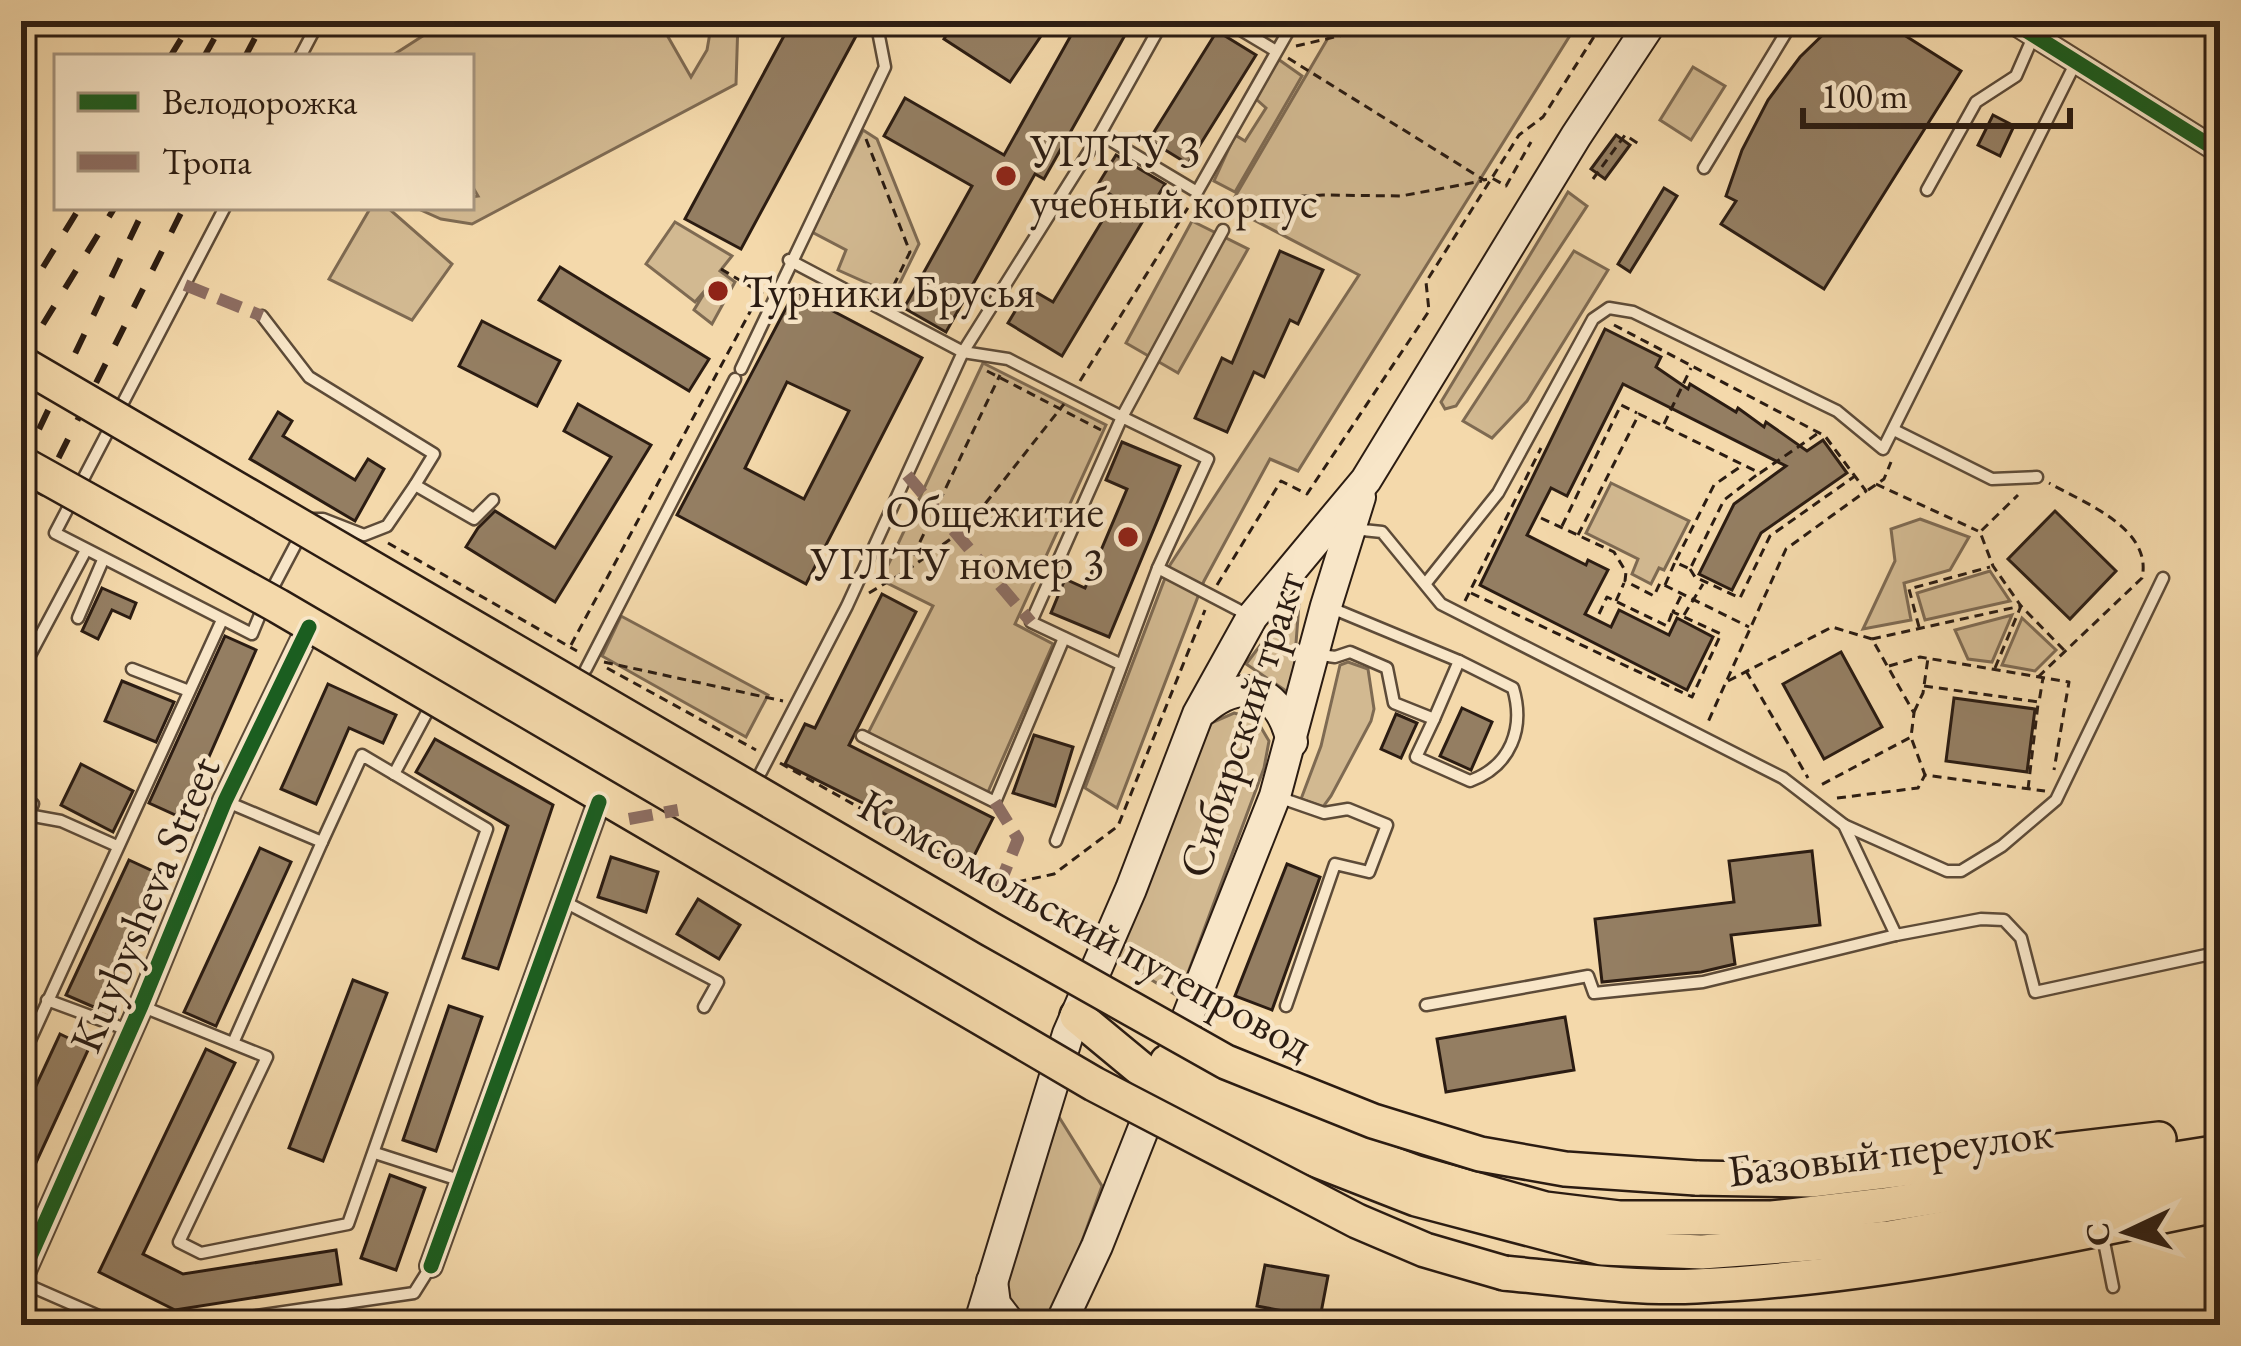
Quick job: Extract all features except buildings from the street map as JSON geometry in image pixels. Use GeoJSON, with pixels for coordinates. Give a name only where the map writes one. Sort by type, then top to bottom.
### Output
{"type":"FeatureCollection","features":[{"type":"Feature","properties":{"kind":"main road","name":"Сибирский тракт"},"geometry":{"type":"LineString","coordinates":[[979,1325],[1050,1088],[1198,714],[1252,617],[1366,480],[1576,136],[1652,21]]}},
{"type":"Feature","properties":{"kind":"main road","name":"Комсомольский путепровод"},"geometry":{"type":"LineString","coordinates":[[21,363],[1226,1062],[1373,1121],[1480,1154],[1565,1169],[1810,1180],[2220,1131]]}},
{"type":"Feature","properties":{"kind":"main road"},"geometry":{"type":"LineString","coordinates":[[21,464],[278,606],[1113,1094],[1357,1221],[1425,1250],[1504,1273],[1640,1286],[1694,1286],[1892,1266],[2220,1204]]}},
{"type":"Feature","properties":{"kind":"main road","name":"Сибирский тракт"},"geometry":{"type":"LineString","coordinates":[[1059,1325],[1092,1259],[1275,796],[1325,606],[1366,480]]}},
{"type":"Feature","properties":{"kind":"main road"},"geometry":{"type":"LineString","coordinates":[[1280,586],[1295,584],[1305,590],[1313,654]]}},
{"type":"Feature","properties":{"kind":"main road"},"geometry":{"type":"LineString","coordinates":[[1198,714],[1234,691],[1264,694],[1284,716],[1292,742]]}},
{"type":"Feature","properties":{"kind":"main road","name":"Комсомольский путепровод"},"geometry":{"type":"LineString","coordinates":[[1077,1016],[1163,1073]]}},
{"type":"Feature","properties":{"kind":"main road","name":"Базовый переулок"},"geometry":{"type":"LineString","coordinates":[[1163,1073],[1417,1173],[1545,1209],[1619,1218],[1772,1218],[2220,1152]]}},
{"type":"Feature","properties":{"kind":"main road","name":"Базовый переулок"},"geometry":{"type":"LineString","coordinates":[[1163,1073],[1311,1158],[1416,1199],[1602,1248],[1702,1252],[1889,1238],[2220,1179]]}},
{"type":"Feature","properties":{"kind":"main road"},"geometry":{"type":"LineString","coordinates":[[992,1281],[995,1304],[1011,1325]]}},
{"type":"Feature","properties":{"kind":"street"},"geometry":{"type":"LineString","coordinates":[[2011,21],[2039,28],[2076,61],[2210,135],[2220,152]]}},
{"type":"Feature","properties":{"kind":"street","name":"Kuybysheva Street"},"geometry":{"type":"LineString","coordinates":[[21,1279],[28,1243],[141,1006],[225,801],[309,627]]}},
{"type":"Feature","properties":{"kind":"street"},"geometry":{"type":"LineString","coordinates":[[431,1266],[599,802]]}},
{"type":"Feature","properties":{"kind":"lane"},"geometry":{"type":"LineString","coordinates":[[302,54],[319,21]]}},
{"type":"Feature","properties":{"kind":"lane"},"geometry":{"type":"LineString","coordinates":[[761,772],[847,606],[963,352],[1100,134],[1163,21]]}},
{"type":"Feature","properties":{"kind":"lane"},"geometry":{"type":"LineString","coordinates":[[1226,21],[1276,51]]}},
{"type":"Feature","properties":{"kind":"lane"},"geometry":{"type":"LineString","coordinates":[[1100,134],[1197,192],[1294,21]]}},
{"type":"Feature","properties":{"kind":"lane"},"geometry":{"type":"LineString","coordinates":[[1704,168],[1793,21]]}},
{"type":"Feature","properties":{"kind":"lane"},"geometry":{"type":"LineString","coordinates":[[589,664],[776,301],[790,260],[885,67],[878,22]]}},
{"type":"Feature","properties":{"kind":"lane"},"geometry":{"type":"LineString","coordinates":[[1927,190],[1976,102],[2016,76],[2039,28]]}},
{"type":"Feature","properties":{"kind":"lane"},"geometry":{"type":"LineString","coordinates":[[1426,583],[1498,493],[1592,319],[1609,308],[1634,312],[1837,411],[1883,448],[2076,61]]}},
{"type":"Feature","properties":{"kind":"lane"},"geometry":{"type":"LineString","coordinates":[[223,210],[55,533],[252,634],[309,519],[323,519],[364,535],[387,526],[434,454],[309,377],[262,316]]}},
{"type":"Feature","properties":{"kind":"lane"},"geometry":{"type":"LineString","coordinates":[[1120,664],[1031,622],[1122,417],[1223,230]]}},
{"type":"Feature","properties":{"kind":"lane"},"geometry":{"type":"LineString","coordinates":[[790,260],[963,352],[1008,359],[1208,459],[1158,568],[1055,841]]}},
{"type":"Feature","properties":{"kind":"lane"},"geometry":{"type":"LineString","coordinates":[[1894,430],[1992,478],[2037,477]]}},
{"type":"Feature","properties":{"kind":"lane"},"geometry":{"type":"LineString","coordinates":[[416,485],[473,519],[493,500]]}},
{"type":"Feature","properties":{"kind":"lane"},"geometry":{"type":"LineString","coordinates":[[1350,529],[1382,532],[1441,604],[1783,778],[1844,825],[1947,871],[1961,872],[2002,846],[2056,800],[2163,578]]}},
{"type":"Feature","properties":{"kind":"lane"},"geometry":{"type":"LineString","coordinates":[[21,672],[85,552]]}},
{"type":"Feature","properties":{"kind":"lane"},"geometry":{"type":"LineString","coordinates":[[77,618],[103,560]]}},
{"type":"Feature","properties":{"kind":"lane"},"geometry":{"type":"LineString","coordinates":[[1158,568],[1252,617]]}},
{"type":"Feature","properties":{"kind":"lane"},"geometry":{"type":"LineString","coordinates":[[265,604],[309,627]]}},
{"type":"Feature","properties":{"kind":"lane"},"geometry":{"type":"LineString","coordinates":[[1325,606],[1459,661],[1513,688],[1520,712],[1509,753],[1490,774],[1470,781],[1416,758],[1459,661]]}},
{"type":"Feature","properties":{"kind":"lane"},"geometry":{"type":"LineString","coordinates":[[21,1060],[222,620]]}},
{"type":"Feature","properties":{"kind":"lane"},"geometry":{"type":"LineString","coordinates":[[862,736],[995,802],[1064,638]]}},
{"type":"Feature","properties":{"kind":"lane"},"geometry":{"type":"LineString","coordinates":[[1313,654],[1335,657],[1350,652],[1387,668],[1394,703],[1434,719]]}},
{"type":"Feature","properties":{"kind":"lane"},"geometry":{"type":"LineString","coordinates":[[132,669],[189,692]]}},
{"type":"Feature","properties":{"kind":"lane"},"geometry":{"type":"LineString","coordinates":[[394,774],[433,703]]}},
{"type":"Feature","properties":{"kind":"lane"},"geometry":{"type":"LineString","coordinates":[[141,1006],[267,1057],[178,1242],[201,1253],[348,1225],[487,830],[362,755],[233,1043]]}},
{"type":"Feature","properties":{"kind":"lane"},"geometry":{"type":"LineString","coordinates":[[1275,796],[1324,813],[1348,809],[1387,825],[1369,872],[1335,865],[1286,1006]]}},
{"type":"Feature","properties":{"kind":"lane"},"geometry":{"type":"LineString","coordinates":[[225,801],[322,842]]}},
{"type":"Feature","properties":{"kind":"lane"},"geometry":{"type":"LineString","coordinates":[[33,804],[28,815],[61,821],[117,847]]}},
{"type":"Feature","properties":{"kind":"lane"},"geometry":{"type":"LineString","coordinates":[[1844,825],[1896,935]]}},
{"type":"Feature","properties":{"kind":"lane"},"geometry":{"type":"LineString","coordinates":[[563,901],[718,982],[704,1007]]}},
{"type":"Feature","properties":{"kind":"lane"},"geometry":{"type":"LineString","coordinates":[[1426,1005],[1588,976],[1594,993],[1702,982],[1981,919],[2003,920],[2020,938],[2035,992],[2220,952]]}},
{"type":"Feature","properties":{"kind":"lane"},"geometry":{"type":"LineString","coordinates":[[46,1000],[129,1031]]}},
{"type":"Feature","properties":{"kind":"lane"},"geometry":{"type":"LineString","coordinates":[[376,1153],[462,1181]]}},
{"type":"Feature","properties":{"kind":"lane"},"geometry":{"type":"LineString","coordinates":[[2101,1229],[2113,1287]]}},
{"type":"Feature","properties":{"kind":"lane"},"geometry":{"type":"LineString","coordinates":[[194,1325],[414,1293],[431,1266]]}},
{"type":"Feature","properties":{"kind":"lane"},"geometry":{"type":"LineString","coordinates":[[21,1279],[111,1325]]}},
{"type":"Feature","properties":{"kind":"path"},"geometry":{"type":"LineString","coordinates":[[1276,51],[1403,21]]}},
{"type":"Feature","properties":{"kind":"path"},"geometry":{"type":"LineString","coordinates":[[1276,51],[1484,180]]}},
{"type":"Feature","properties":{"kind":"path"},"geometry":{"type":"LineString","coordinates":[[858,120],[910,252],[883,309]]}},
{"type":"Feature","properties":{"kind":"path"},"geometry":{"type":"LineString","coordinates":[[1594,179],[1625,135],[1639,144]]}},
{"type":"Feature","properties":{"kind":"path"},"geometry":{"type":"LineString","coordinates":[[1198,202],[1400,196],[1492,178],[1505,186],[1532,142]]}},
{"type":"Feature","properties":{"kind":"path"},"geometry":{"type":"LineString","coordinates":[[721,269],[776,301]]}},
{"type":"Feature","properties":{"kind":"path"},"geometry":{"type":"LineString","coordinates":[[570,646],[761,293]]}},
{"type":"Feature","properties":{"kind":"path"},"geometry":{"type":"LineString","coordinates":[[1604,320],[1819,433],[1866,491]]}},
{"type":"Feature","properties":{"kind":"path"},"geometry":{"type":"LineString","coordinates":[[963,352],[998,379],[1114,436]]}},
{"type":"Feature","properties":{"kind":"path"},"geometry":{"type":"LineString","coordinates":[[847,606],[906,571],[1008,359]]}},
{"type":"Feature","properties":{"kind":"path"},"geometry":{"type":"LineString","coordinates":[[1663,426],[1691,368]]}},
{"type":"Feature","properties":{"kind":"path"},"geometry":{"type":"LineString","coordinates":[[1562,528],[1621,405],[1760,473]]}},
{"type":"Feature","properties":{"kind":"path"},"geometry":{"type":"LineString","coordinates":[[1578,535],[1639,414]]}},
{"type":"Feature","properties":{"kind":"path"},"geometry":{"type":"LineString","coordinates":[[1690,569],[1724,500],[1819,433]]}},
{"type":"Feature","properties":{"kind":"path"},"geometry":{"type":"LineString","coordinates":[[1459,613],[1542,446]]}},
{"type":"Feature","properties":{"kind":"path"},"geometry":{"type":"LineString","coordinates":[[1701,737],[1786,548],[1884,479],[1892,461],[1883,448]]}},
{"type":"Feature","properties":{"kind":"path"},"geometry":{"type":"LineString","coordinates":[[1665,585],[1714,485],[1743,465]]}},
{"type":"Feature","properties":{"kind":"path"},"geometry":{"type":"LineString","coordinates":[[1675,562],[1740,598],[1770,536],[1855,476]]}},
{"type":"Feature","properties":{"kind":"path"},"geometry":{"type":"LineString","coordinates":[[1980,532],[2037,477],[2110,517],[2139,545],[2145,564],[2142,578],[2040,677],[2028,789]]}},
{"type":"Feature","properties":{"kind":"path"},"geometry":{"type":"LineString","coordinates":[[1876,484],[1980,532],[1993,566],[2021,606],[2065,651]]}},
{"type":"Feature","properties":{"kind":"path"},"geometry":{"type":"LineString","coordinates":[[1541,518],[1614,552],[1626,572],[1616,601]]}},
{"type":"Feature","properties":{"kind":"path"},"geometry":{"type":"LineString","coordinates":[[1919,629],[1910,589],[1993,566]]}},
{"type":"Feature","properties":{"kind":"path"},"geometry":{"type":"LineString","coordinates":[[1625,581],[1654,596],[1660,583],[1750,628]]}},
{"type":"Feature","properties":{"kind":"path"},"geometry":{"type":"LineString","coordinates":[[1683,616],[1704,581]]}},
{"type":"Feature","properties":{"kind":"path"},"geometry":{"type":"LineString","coordinates":[[1469,592],[1692,697],[1721,634],[1673,612]]}},
{"type":"Feature","properties":{"kind":"path"},"geometry":{"type":"LineString","coordinates":[[1599,614],[1607,597],[1667,626],[1682,594]]}},
{"type":"Feature","properties":{"kind":"path"},"geometry":{"type":"LineString","coordinates":[[1726,682],[1832,626],[1872,639],[2021,606]]}},
{"type":"Feature","properties":{"kind":"path"},"geometry":{"type":"LineString","coordinates":[[1994,669],[2021,606]]}},
{"type":"Feature","properties":{"kind":"path"},"geometry":{"type":"LineString","coordinates":[[1872,639],[1914,713]]}},
{"type":"Feature","properties":{"kind":"path"},"geometry":{"type":"LineString","coordinates":[[1887,666],[1921,656],[2069,682],[2054,770]]}},
{"type":"Feature","properties":{"kind":"path"},"geometry":{"type":"LineString","coordinates":[[1746,671],[1814,788],[1831,799],[1918,788],[1925,775],[1911,736],[1928,658]]}},
{"type":"Feature","properties":{"kind":"path"},"geometry":{"type":"LineString","coordinates":[[589,664],[796,704]]}},
{"type":"Feature","properties":{"kind":"path"},"geometry":{"type":"LineString","coordinates":[[1924,686],[2038,702]]}},
{"type":"Feature","properties":{"kind":"path"},"geometry":{"type":"LineString","coordinates":[[1814,788],[1911,736]]}},
{"type":"Feature","properties":{"kind":"path"},"geometry":{"type":"LineString","coordinates":[[1925,775],[2050,792]]}},
{"type":"Feature","properties":{"kind":"path"},"geometry":{"type":"LineString","coordinates":[[155,1325],[162,1320]]}},
{"type":"Feature","properties":{"kind":"shaded area"},"geometry":{"type":"Polygon","coordinates":[[[446,21],[659,21],[691,77],[707,50],[712,21],[738,21],[736,84],[472,224],[421,210],[474,210],[474,197],[478,196],[474,189],[474,54],[395,54],[446,21]]]}},
{"type":"Feature","properties":{"kind":"shaded area"},"geometry":{"type":"Polygon","coordinates":[[[1338,21],[1579,21],[1298,471],[1270,459],[1204,581],[1117,808],[1085,788],[1170,565],[1359,275],[1229,207],[1338,21]]]}},
{"type":"Feature","properties":{"kind":"shaded area"},"geometry":{"type":"Polygon","coordinates":[[[1278,59],[1302,76],[1235,192],[1214,181],[1235,135],[1245,141],[1266,108],[1256,99],[1278,59]]]}},
{"type":"Feature","properties":{"kind":"shaded area"},"geometry":{"type":"Polygon","coordinates":[[[1693,67],[1725,86],[1691,140],[1660,120],[1693,67]]]}},
{"type":"Feature","properties":{"kind":"shaded area"},"geometry":{"type":"Polygon","coordinates":[[[863,130],[877,139],[919,244],[894,295],[838,270],[846,250],[812,232],[863,130]]]}},
{"type":"Feature","properties":{"kind":"shaded area"},"geometry":{"type":"Polygon","coordinates":[[[1568,192],[1587,206],[1456,406],[1445,409],[1441,402],[1568,192]]]}},
{"type":"Feature","properties":{"kind":"shaded area"},"geometry":{"type":"Polygon","coordinates":[[[369,210],[390,210],[452,264],[412,320],[329,279],[369,210]]]}},
{"type":"Feature","properties":{"kind":"shaded area"},"geometry":{"type":"Polygon","coordinates":[[[1192,221],[1248,249],[1178,373],[1126,343],[1192,221]]]}},
{"type":"Feature","properties":{"kind":"shaded area"},"geometry":{"type":"Polygon","coordinates":[[[675,222],[732,256],[720,271],[735,282],[712,324],[694,310],[708,287],[695,302],[646,264],[675,222]]]}},
{"type":"Feature","properties":{"kind":"shaded area"},"geometry":{"type":"Polygon","coordinates":[[[1574,251],[1608,270],[1527,401],[1492,438],[1463,421],[1574,251]]]}},
{"type":"Feature","properties":{"kind":"shaded area"},"geometry":{"type":"Polygon","coordinates":[[[983,363],[1106,425],[1015,624],[1053,644],[984,801],[863,743],[933,606],[881,580],[983,363]]]}},
{"type":"Feature","properties":{"kind":"shaded area"},"geometry":{"type":"Polygon","coordinates":[[[1611,483],[1689,521],[1664,570],[1659,568],[1651,584],[1632,574],[1638,559],[1586,533],[1611,483]]]}},
{"type":"Feature","properties":{"kind":"shaded area"},"geometry":{"type":"Polygon","coordinates":[[[1920,519],[1969,537],[1950,570],[1904,583],[1911,620],[1863,629],[1895,561],[1891,529],[1920,519]]]}},
{"type":"Feature","properties":{"kind":"shaded area"},"geometry":{"type":"Polygon","coordinates":[[[1990,571],[2010,601],[1925,620],[1917,593],[1990,571]]]}},
{"type":"Feature","properties":{"kind":"shaded area"},"geometry":{"type":"Polygon","coordinates":[[[1295,600],[1299,604],[1292,695],[1246,664],[1295,600]]]}},
{"type":"Feature","properties":{"kind":"shaded area"},"geometry":{"type":"Polygon","coordinates":[[[2012,615],[1992,662],[1968,659],[1955,630],[2012,615]]]}},
{"type":"Feature","properties":{"kind":"shaded area"},"geometry":{"type":"Polygon","coordinates":[[[621,616],[768,695],[746,737],[602,656],[621,616]]]}},
{"type":"Feature","properties":{"kind":"shaded area"},"geometry":{"type":"Polygon","coordinates":[[[2022,618],[2056,650],[2035,671],[2002,665],[2022,618]]]}},
{"type":"Feature","properties":{"kind":"shaded area"},"geometry":{"type":"Polygon","coordinates":[[[1348,662],[1368,669],[1374,709],[1323,807],[1301,799],[1321,746],[1340,665],[1348,662]]]}},
{"type":"Feature","properties":{"kind":"shaded area"},"geometry":{"type":"Polygon","coordinates":[[[1234,713],[1256,719],[1269,741],[1264,768],[1179,997],[1113,956],[1211,723],[1234,713]]]}},
{"type":"Feature","properties":{"kind":"shaded area"},"geometry":{"type":"Polygon","coordinates":[[[1059,1117],[1102,1186],[1059,1305],[1042,1321],[1016,1316],[1003,1300],[1004,1280],[1059,1117]]]}},
{"type":"Feature","properties":{"kind":"railway"},"geometry":{"type":"LineString","coordinates":[[21,65],[50,21]]}},
{"type":"Feature","properties":{"kind":"railway"},"geometry":{"type":"LineString","coordinates":[[172,54],[192,21]]}},
{"type":"Feature","properties":{"kind":"railway"},"geometry":{"type":"LineString","coordinates":[[206,54],[224,21]]}},
{"type":"Feature","properties":{"kind":"railway"},"geometry":{"type":"LineString","coordinates":[[247,54],[264,21]]}},
{"type":"Feature","properties":{"kind":"railway"},"geometry":{"type":"LineString","coordinates":[[21,303],[78,210]]}},
{"type":"Feature","properties":{"kind":"railway"},"geometry":{"type":"LineString","coordinates":[[21,360],[113,210]]}},
{"type":"Feature","properties":{"kind":"railway"},"geometry":{"type":"LineString","coordinates":[[21,467],[144,210]]}},
{"type":"Feature","properties":{"kind":"railway"},"geometry":{"type":"LineString","coordinates":[[21,533],[182,210]]}},
{"type":"Feature","properties":{"kind":"marked path"},"geometry":{"type":"LineString","coordinates":[[185,285],[262,316]]}},
{"type":"Feature","properties":{"kind":"marked path"},"geometry":{"type":"LineString","coordinates":[[907,475],[1031,622]]}},
{"type":"Feature","properties":{"kind":"marked path"},"geometry":{"type":"LineString","coordinates":[[995,802],[1018,839],[999,886]]}},
{"type":"Feature","properties":{"kind":"marked path"},"geometry":{"type":"LineString","coordinates":[[629,819],[678,810]]}},
{"type":"Feature","properties":{"kind":"marked path"},"geometry":{"type":"LineString","coordinates":[[21,812],[28,815]]}},
{"type":"Feature","properties":{"kind":"cycle path"},"geometry":{"type":"LineString","coordinates":[[2011,21],[2220,152]]}},
{"type":"Feature","properties":{"kind":"cycle path"},"geometry":{"type":"LineString","coordinates":[[21,1277],[225,801],[309,627]]}},
{"type":"Feature","properties":{"kind":"cycle path"},"geometry":{"type":"LineString","coordinates":[[431,1266],[599,802]]}},
{"type":"Feature","properties":{"kind":"place","name":"УГЛТУ 3 учебный корпус"},"geometry":{"type":"Point","coordinates":[1006,176]}},
{"type":"Feature","properties":{"kind":"place","name":"Турники Брусья"},"geometry":{"type":"Point","coordinates":[718,291]}},
{"type":"Feature","properties":{"kind":"place","name":"Общежитие УГЛТУ номер 3"},"geometry":{"type":"Point","coordinates":[1128,537]}}]}
